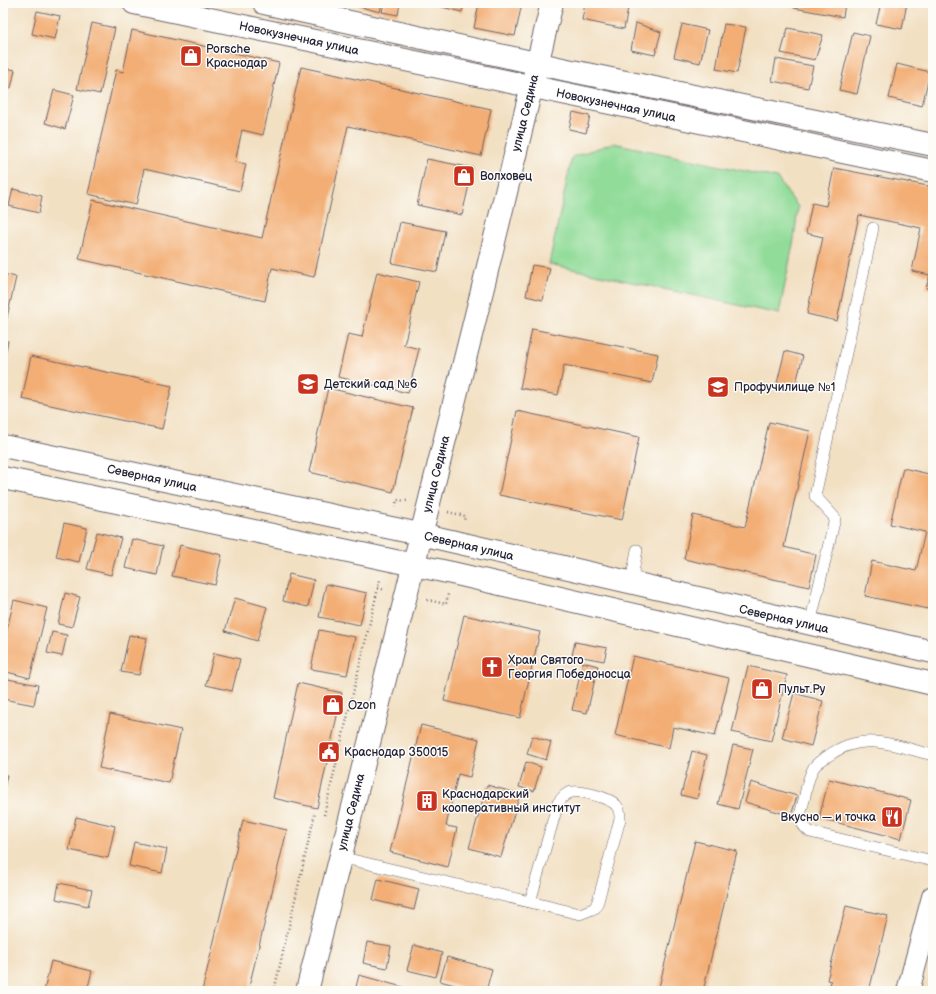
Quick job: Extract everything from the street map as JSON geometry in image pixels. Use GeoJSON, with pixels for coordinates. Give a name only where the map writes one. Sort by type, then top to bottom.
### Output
{"type":"FeatureCollection","features":[{"type":"Feature","properties":{"kind":"main road","name":"Новокузнечная улица"},"geometry":{"type":"LineString","coordinates":[[134,3],[933,171]]}},
{"type":"Feature","properties":{"kind":"main road","name":"Новокузнечная улица"},"geometry":{"type":"LineString","coordinates":[[264,3],[538,63],[933,145]]}},
{"type":"Feature","properties":{"kind":"main road","name":"улица Седина"},"geometry":{"type":"LineString","coordinates":[[306,991],[425,536],[459,382],[552,3]]}},
{"type":"Feature","properties":{"kind":"main road","name":"Северная улица"},"geometry":{"type":"LineString","coordinates":[[3,446],[425,536],[933,652]]}},
{"type":"Feature","properties":{"kind":"main road"},"geometry":{"type":"LineString","coordinates":[[3,478],[417,566],[933,684]]}},
{"type":"Feature","properties":{"kind":"main road"},"geometry":{"type":"LineString","coordinates":[[908,991],[933,897]]}},
{"type":"Feature","properties":{"kind":"lane"},"geometry":{"type":"LineString","coordinates":[[810,624],[835,518],[815,496],[873,228]]}},
{"type":"Feature","properties":{"kind":"lane"},"geometry":{"type":"LineString","coordinates":[[631,583],[637,550]]}},
{"type":"Feature","properties":{"kind":"lane"},"geometry":{"type":"LineString","coordinates":[[933,755],[874,741],[856,742],[838,749],[814,766],[810,775],[799,817],[801,825],[810,832],[933,861]]}},
{"type":"Feature","properties":{"kind":"lane"},"geometry":{"type":"LineString","coordinates":[[340,857],[580,914],[595,908],[598,900],[620,819],[619,809],[615,804],[607,799],[579,792],[571,792],[563,796],[558,804],[530,902]]}},
{"type":"Feature","properties":{"kind":"path"},"geometry":{"type":"LineString","coordinates":[[324,815],[378,588]]}},
{"type":"Feature","properties":{"kind":"path"},"geometry":{"type":"LineString","coordinates":[[274,991],[315,813]]}},
{"type":"Feature","properties":{"kind":"green space"},"geometry":{"type":"Polygon","coordinates":[[[613,143],[777,178],[798,207],[794,239],[779,314],[549,264],[572,157],[613,143]]]}},
{"type":"Feature","properties":{"kind":"building"},"geometry":{"type":"Polygon","coordinates":[[[341,3],[350,3],[350,6],[341,3]]]}},
{"type":"Feature","properties":{"kind":"building"},"geometry":{"type":"Polygon","coordinates":[[[354,3],[382,3],[380,12],[353,5],[354,3]]]}},
{"type":"Feature","properties":{"kind":"building"},"geometry":{"type":"Polygon","coordinates":[[[384,3],[400,3],[398,15],[382,12],[384,3]]]}},
{"type":"Feature","properties":{"kind":"building"},"geometry":{"type":"Polygon","coordinates":[[[435,3],[464,3],[462,12],[434,5],[435,3]]]}},
{"type":"Feature","properties":{"kind":"building"},"geometry":{"type":"Polygon","coordinates":[[[479,3],[522,3],[515,36],[474,28],[479,3]]]}},
{"type":"Feature","properties":{"kind":"building"},"geometry":{"type":"Polygon","coordinates":[[[585,3],[629,3],[624,29],[582,20],[585,3]]]}},
{"type":"Feature","properties":{"kind":"building"},"geometry":{"type":"Polygon","coordinates":[[[794,3],[845,3],[843,17],[794,8],[794,3]]]}},
{"type":"Feature","properties":{"kind":"building"},"geometry":{"type":"Polygon","coordinates":[[[881,3],[907,3],[902,29],[876,24],[881,3]]]}},
{"type":"Feature","properties":{"kind":"building"},"geometry":{"type":"Polygon","coordinates":[[[37,11],[60,16],[55,39],[32,34],[37,11]]]}},
{"type":"Feature","properties":{"kind":"building"},"geometry":{"type":"Polygon","coordinates":[[[92,23],[115,28],[100,94],[77,89],[92,23]]]}},
{"type":"Feature","properties":{"kind":"building"},"geometry":{"type":"Polygon","coordinates":[[[636,23],[661,32],[655,55],[631,50],[636,23]]]}},
{"type":"Feature","properties":{"kind":"building"},"geometry":{"type":"Polygon","coordinates":[[[682,24],[708,30],[700,63],[674,57],[682,24]]]}},
{"type":"Feature","properties":{"kind":"building"},"geometry":{"type":"Polygon","coordinates":[[[724,24],[746,27],[737,73],[716,69],[724,24]]]}},
{"type":"Feature","properties":{"kind":"building"},"geometry":{"type":"Polygon","coordinates":[[[788,28],[823,35],[815,60],[781,53],[788,28]]]}},
{"type":"Feature","properties":{"kind":"building"},"geometry":{"type":"Polygon","coordinates":[[[132,30],[279,63],[263,135],[242,130],[235,162],[246,164],[240,191],[144,169],[136,205],[88,194],[116,70],[123,72],[132,30]]]}},
{"type":"Feature","properties":{"kind":"building"},"geometry":{"type":"Polygon","coordinates":[[[853,32],[870,36],[857,94],[839,90],[853,32]]]}},
{"type":"Feature","properties":{"kind":"building"},"geometry":{"type":"Polygon","coordinates":[[[776,59],[813,66],[808,88],[772,81],[776,59]]]}},
{"type":"Feature","properties":{"kind":"building"},"geometry":{"type":"Polygon","coordinates":[[[897,64],[930,72],[922,106],[889,98],[897,64]]]}},
{"type":"Feature","properties":{"kind":"building"},"geometry":{"type":"Polygon","coordinates":[[[3,67],[15,70],[11,88],[3,86],[3,67]]]}},
{"type":"Feature","properties":{"kind":"building"},"geometry":{"type":"Polygon","coordinates":[[[301,67],[491,109],[481,156],[348,126],[314,277],[272,268],[265,301],[79,259],[93,200],[262,238],[301,67]]]}},
{"type":"Feature","properties":{"kind":"building"},"geometry":{"type":"Polygon","coordinates":[[[54,90],[74,95],[65,129],[45,123],[54,90]]]}},
{"type":"Feature","properties":{"kind":"building"},"geometry":{"type":"Polygon","coordinates":[[[573,112],[590,116],[586,133],[569,129],[573,112]]]}},
{"type":"Feature","properties":{"kind":"building"},"geometry":{"type":"Polygon","coordinates":[[[427,159],[473,168],[462,215],[417,205],[427,159]]]}},
{"type":"Feature","properties":{"kind":"building"},"geometry":{"type":"Polygon","coordinates":[[[834,168],[933,187],[933,290],[926,288],[930,275],[912,271],[921,228],[859,215],[837,321],[807,314],[823,237],[806,233],[812,203],[826,206],[834,168]]]}},
{"type":"Feature","properties":{"kind":"building"},"geometry":{"type":"Polygon","coordinates":[[[13,189],[42,196],[39,213],[9,206],[13,189]]]}},
{"type":"Feature","properties":{"kind":"building"},"geometry":{"type":"Polygon","coordinates":[[[400,222],[445,231],[437,272],[392,263],[400,222]]]}},
{"type":"Feature","properties":{"kind":"building"},"geometry":{"type":"Polygon","coordinates":[[[532,265],[550,268],[543,300],[526,296],[532,265]]]}},
{"type":"Feature","properties":{"kind":"building"},"geometry":{"type":"Polygon","coordinates":[[[377,272],[419,282],[404,345],[419,349],[408,393],[338,377],[348,334],[362,337],[377,272]]]}},
{"type":"Feature","properties":{"kind":"building"},"geometry":{"type":"Polygon","coordinates":[[[3,274],[16,277],[6,322],[3,321],[3,274]]]}},
{"type":"Feature","properties":{"kind":"building"},"geometry":{"type":"Polygon","coordinates":[[[532,329],[658,354],[652,383],[564,365],[558,395],[520,388],[532,329]]]}},
{"type":"Feature","properties":{"kind":"building"},"geometry":{"type":"Polygon","coordinates":[[[3,340],[8,341],[4,361],[3,360],[3,340]]]}},
{"type":"Feature","properties":{"kind":"building"},"geometry":{"type":"Polygon","coordinates":[[[785,351],[803,356],[795,387],[777,383],[785,351]]]}},
{"type":"Feature","properties":{"kind":"building"},"geometry":{"type":"Polygon","coordinates":[[[31,356],[172,386],[162,429],[22,399],[31,356]]]}},
{"type":"Feature","properties":{"kind":"building"},"geometry":{"type":"Polygon","coordinates":[[[328,388],[413,408],[393,492],[309,472],[328,388]]]}},
{"type":"Feature","properties":{"kind":"building"},"geometry":{"type":"Polygon","coordinates":[[[517,411],[639,437],[622,520],[499,495],[517,411]]]}},
{"type":"Feature","properties":{"kind":"building"},"geometry":{"type":"Polygon","coordinates":[[[769,422],[810,431],[784,547],[816,555],[809,587],[684,559],[693,515],[745,527],[769,422]]]}},
{"type":"Feature","properties":{"kind":"building"},"geometry":{"type":"Polygon","coordinates":[[[903,468],[933,475],[933,610],[865,596],[872,561],[916,571],[925,532],[890,524],[903,468]]]}},
{"type":"Feature","properties":{"kind":"building"},"geometry":{"type":"Polygon","coordinates":[[[64,523],[87,528],[79,562],[56,557],[64,523]]]}},
{"type":"Feature","properties":{"kind":"building"},"geometry":{"type":"Polygon","coordinates":[[[97,532],[121,538],[111,575],[87,569],[97,532]]]}},
{"type":"Feature","properties":{"kind":"building"},"geometry":{"type":"Polygon","coordinates":[[[132,539],[163,546],[157,575],[125,568],[132,539]]]}},
{"type":"Feature","properties":{"kind":"building"},"geometry":{"type":"Polygon","coordinates":[[[180,545],[222,555],[215,585],[172,576],[180,545]]]}},
{"type":"Feature","properties":{"kind":"building"},"geometry":{"type":"Polygon","coordinates":[[[289,574],[314,580],[308,607],[283,601],[289,574]]]}},
{"type":"Feature","properties":{"kind":"building"},"geometry":{"type":"Polygon","coordinates":[[[326,584],[367,593],[360,625],[319,617],[326,584]]]}},
{"type":"Feature","properties":{"kind":"building"},"geometry":{"type":"Polygon","coordinates":[[[65,593],[80,597],[72,627],[58,624],[65,593]]]}},
{"type":"Feature","properties":{"kind":"building"},"geometry":{"type":"Polygon","coordinates":[[[235,598],[267,607],[257,641],[225,631],[235,598]]]}},
{"type":"Feature","properties":{"kind":"building"},"geometry":{"type":"Polygon","coordinates":[[[14,600],[47,608],[30,678],[3,671],[3,646],[14,600]]]}},
{"type":"Feature","properties":{"kind":"building","name":"Храм Святого Георгия Победоносца"},"geometry":{"type":"Polygon","coordinates":[[[464,615],[540,632],[520,718],[444,701],[464,615]]]}},
{"type":"Feature","properties":{"kind":"building"},"geometry":{"type":"Polygon","coordinates":[[[319,630],[355,637],[347,675],[311,669],[319,630]]]}},
{"type":"Feature","properties":{"kind":"building"},"geometry":{"type":"Polygon","coordinates":[[[52,632],[67,635],[62,656],[47,653],[52,632]]]}},
{"type":"Feature","properties":{"kind":"building"},"geometry":{"type":"Polygon","coordinates":[[[129,635],[147,638],[139,675],[121,672],[129,635]]]}},
{"type":"Feature","properties":{"kind":"building"},"geometry":{"type":"Polygon","coordinates":[[[575,642],[607,648],[604,661],[572,655],[575,642]]]}},
{"type":"Feature","properties":{"kind":"building"},"geometry":{"type":"Polygon","coordinates":[[[214,653],[240,659],[232,691],[206,685],[214,653]]]}},
{"type":"Feature","properties":{"kind":"building"},"geometry":{"type":"Polygon","coordinates":[[[633,656],[729,678],[715,736],[673,727],[669,748],[615,735],[633,656]]]}},
{"type":"Feature","properties":{"kind":"building"},"geometry":{"type":"Polygon","coordinates":[[[583,662],[598,666],[587,713],[572,710],[583,662]]]}},
{"type":"Feature","properties":{"kind":"building"},"geometry":{"type":"Polygon","coordinates":[[[748,666],[787,675],[771,741],[732,732],[748,666]]]}},
{"type":"Feature","properties":{"kind":"building"},"geometry":{"type":"Polygon","coordinates":[[[3,678],[38,685],[34,705],[3,699],[3,678]]]}},
{"type":"Feature","properties":{"kind":"building"},"geometry":{"type":"Polygon","coordinates":[[[298,683],[342,693],[317,808],[273,798],[298,683]]]}},
{"type":"Feature","properties":{"kind":"building"},"geometry":{"type":"Polygon","coordinates":[[[794,693],[823,701],[811,746],[782,738],[794,693]]]}},
{"type":"Feature","properties":{"kind":"building"},"geometry":{"type":"Polygon","coordinates":[[[110,714],[181,730],[169,783],[99,768],[110,714]]]}},
{"type":"Feature","properties":{"kind":"building","name":"Краснодарский кооперативный институт"},"geometry":{"type":"Polygon","coordinates":[[[421,725],[479,739],[470,777],[458,774],[446,826],[457,828],[448,867],[390,852],[421,725]]]}},
{"type":"Feature","properties":{"kind":"building"},"geometry":{"type":"Polygon","coordinates":[[[532,736],[551,742],[546,760],[527,754],[532,736]]]}},
{"type":"Feature","properties":{"kind":"building"},"geometry":{"type":"Polygon","coordinates":[[[733,745],[753,749],[738,809],[718,804],[733,745]]]}},
{"type":"Feature","properties":{"kind":"building"},"geometry":{"type":"Polygon","coordinates":[[[692,751],[707,755],[697,799],[681,795],[692,751]]]}},
{"type":"Feature","properties":{"kind":"building"},"geometry":{"type":"Polygon","coordinates":[[[526,762],[541,767],[534,791],[519,787],[526,762]]]}},
{"type":"Feature","properties":{"kind":"building"},"geometry":{"type":"Polygon","coordinates":[[[3,775],[7,775],[4,789],[3,789],[3,775]]]}},
{"type":"Feature","properties":{"kind":"building"},"geometry":{"type":"Polygon","coordinates":[[[829,779],[911,800],[901,839],[819,818],[829,779]]]}},
{"type":"Feature","properties":{"kind":"building"},"geometry":{"type":"Polygon","coordinates":[[[751,782],[797,796],[791,816],[745,802],[751,782]]]}},
{"type":"Feature","properties":{"kind":"building"},"geometry":{"type":"Polygon","coordinates":[[[487,785],[520,794],[501,857],[469,848],[487,785]]]}},
{"type":"Feature","properties":{"kind":"building"},"geometry":{"type":"Polygon","coordinates":[[[76,817],[115,826],[108,858],[69,850],[76,817]]]}},
{"type":"Feature","properties":{"kind":"building"},"geometry":{"type":"Polygon","coordinates":[[[243,820],[287,830],[248,991],[202,991],[243,820]]]}},
{"type":"Feature","properties":{"kind":"building"},"geometry":{"type":"Polygon","coordinates":[[[695,841],[737,851],[703,991],[658,991],[695,841]]]}},
{"type":"Feature","properties":{"kind":"building"},"geometry":{"type":"Polygon","coordinates":[[[134,842],[167,849],[162,873],[129,866],[134,842]]]}},
{"type":"Feature","properties":{"kind":"building"},"geometry":{"type":"Polygon","coordinates":[[[378,879],[419,889],[414,910],[373,900],[378,879]]]}},
{"type":"Feature","properties":{"kind":"building"},"geometry":{"type":"Polygon","coordinates":[[[59,883],[92,890],[88,906],[56,899],[59,883]]]}},
{"type":"Feature","properties":{"kind":"building"},"geometry":{"type":"Polygon","coordinates":[[[846,906],[888,916],[869,991],[829,991],[831,981],[827,980],[846,906]]]}},
{"type":"Feature","properties":{"kind":"building"},"geometry":{"type":"Polygon","coordinates":[[[367,942],[391,946],[387,968],[363,963],[367,942]]]}},
{"type":"Feature","properties":{"kind":"building"},"geometry":{"type":"Polygon","coordinates":[[[414,945],[442,953],[436,977],[407,970],[414,945]]]}},
{"type":"Feature","properties":{"kind":"building"},"geometry":{"type":"Polygon","coordinates":[[[447,957],[492,969],[486,991],[476,991],[440,981],[447,957]]]}},
{"type":"Feature","properties":{"kind":"building"},"geometry":{"type":"Polygon","coordinates":[[[51,961],[92,971],[87,991],[44,991],[51,961]]]}},
{"type":"Feature","properties":{"kind":"building"},"geometry":{"type":"Polygon","coordinates":[[[359,975],[417,991],[355,991],[359,975]]]}},
{"type":"Feature","properties":{"kind":"place","name":"Porsche Краснодар"},"geometry":{"type":"Point","coordinates":[191,56]}},
{"type":"Feature","properties":{"kind":"place","name":"Волховец"},"geometry":{"type":"Point","coordinates":[464,176]}},
{"type":"Feature","properties":{"kind":"place","name":"Детский сад №6"},"geometry":{"type":"Point","coordinates":[308,384]}},
{"type":"Feature","properties":{"kind":"place","name":"Профучилище №1"},"geometry":{"type":"Point","coordinates":[718,387]}},
{"type":"Feature","properties":{"kind":"place","name":"Храм Святого Георгия Победоносца"},"geometry":{"type":"Point","coordinates":[492,667]}},
{"type":"Feature","properties":{"kind":"place","name":"Пульт.Ру"},"geometry":{"type":"Point","coordinates":[762,689]}},
{"type":"Feature","properties":{"kind":"place","name":"Ozon"},"geometry":{"type":"Point","coordinates":[333,705]}},
{"type":"Feature","properties":{"kind":"place","name":"Краснодар 350015"},"geometry":{"type":"Point","coordinates":[329,752]}},
{"type":"Feature","properties":{"kind":"place","name":"Краснодарский кооперативный институт"},"geometry":{"type":"Point","coordinates":[427,801]}},
{"type":"Feature","properties":{"kind":"place","name":"Вкусно — и точка"},"geometry":{"type":"Point","coordinates":[892,817]}}]}
